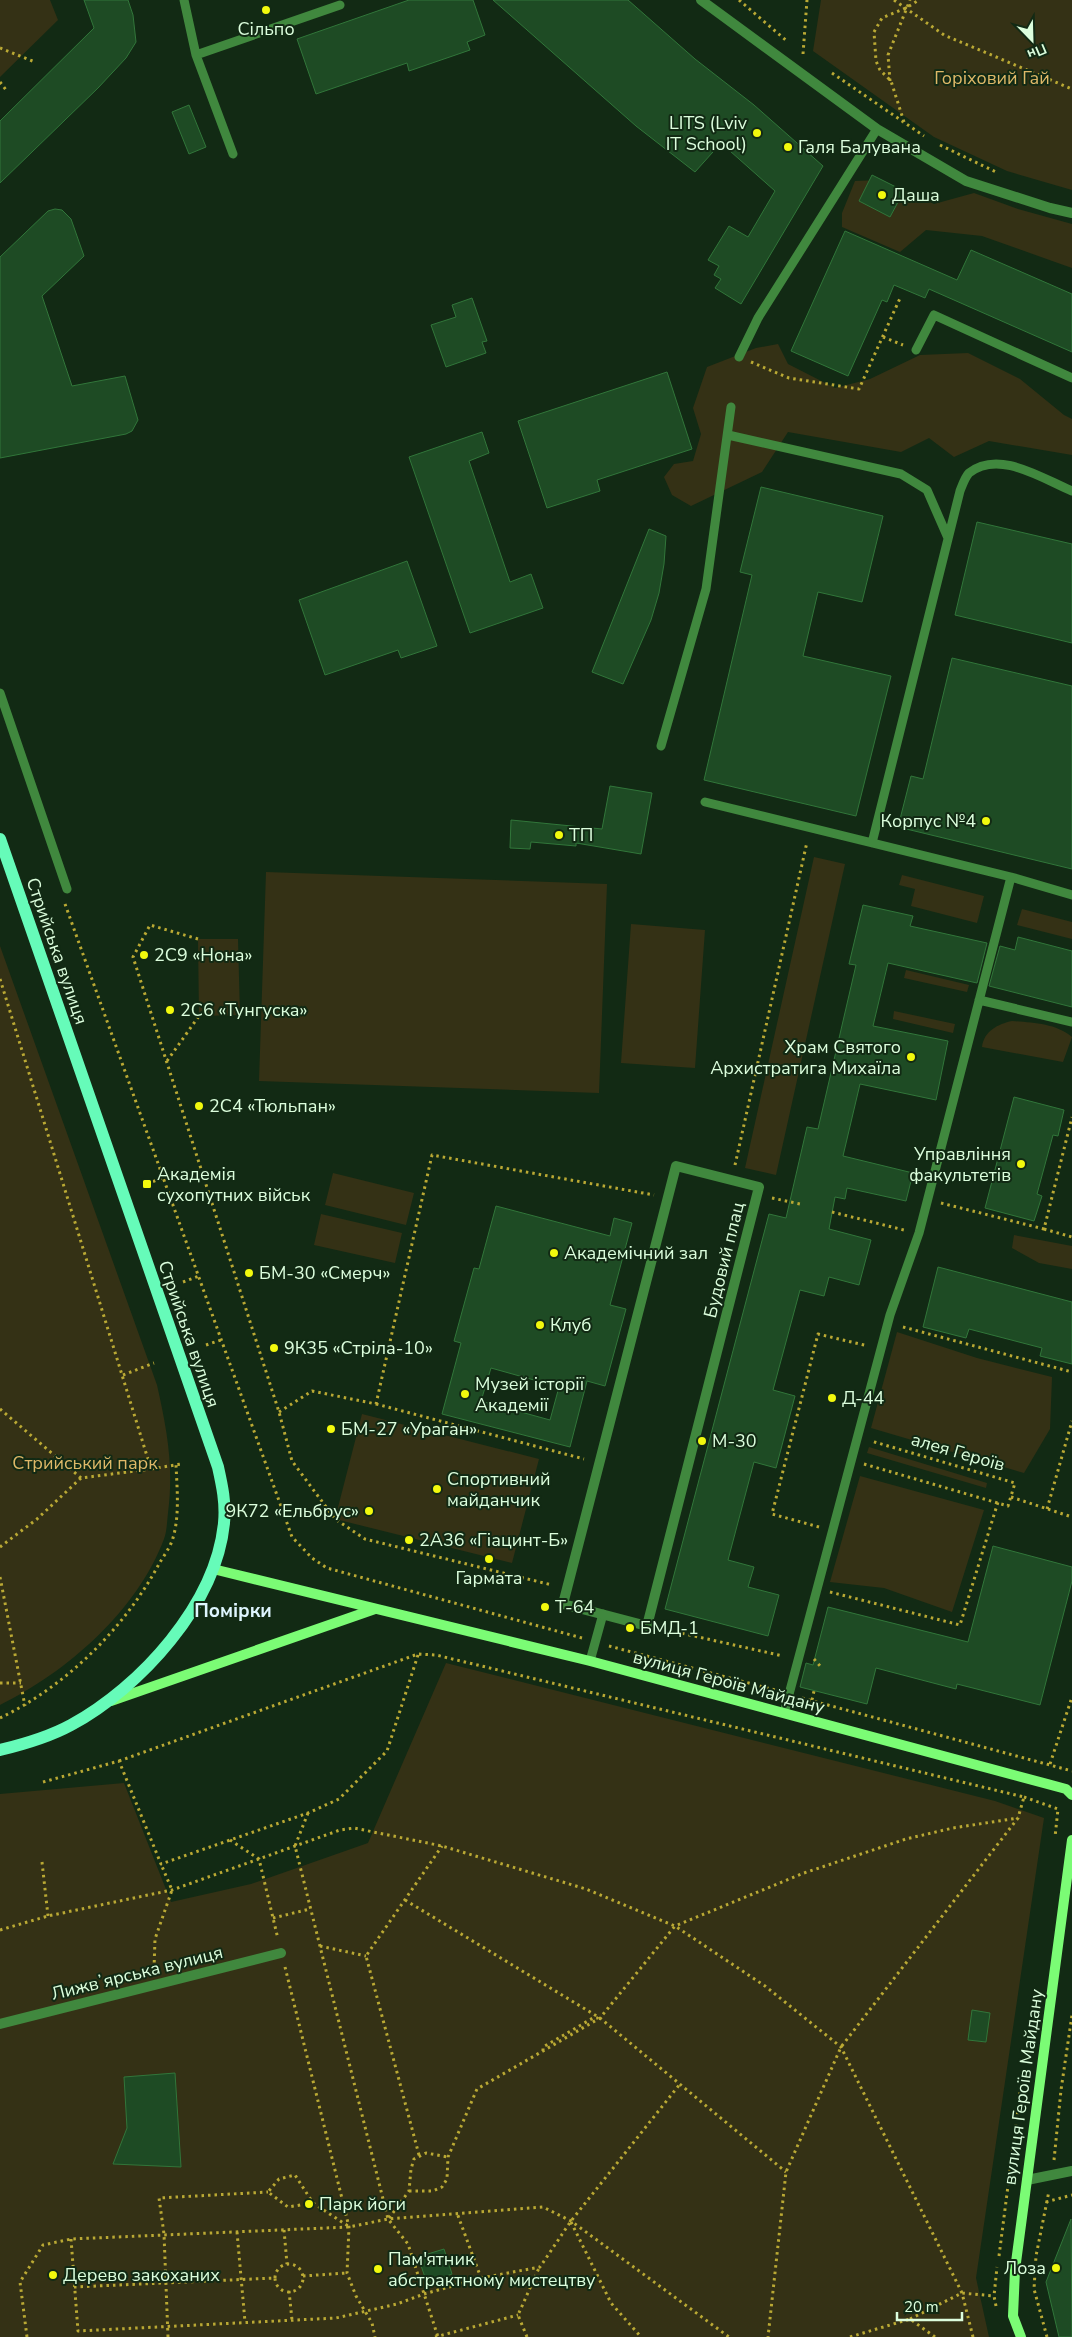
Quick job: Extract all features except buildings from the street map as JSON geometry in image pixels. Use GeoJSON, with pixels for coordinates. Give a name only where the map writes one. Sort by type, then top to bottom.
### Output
{"type":"FeatureCollection","features":[{"type":"Feature","properties":{"kind":"main road","name":"Стрийська вулиця"},"geometry":{"type":"LineString","coordinates":[[0,839],[218,1467],[224,1492],[224,1523],[213,1569],[194,1609],[167,1644],[108,1702],[71,1725],[35,1742],[0,1750]]}},
{"type":"Feature","properties":{"kind":"main road","name":"вулиця Героїв Майдану"},"geometry":{"type":"LineString","coordinates":[[213,1569],[590,1661],[930,1754],[1066,1789],[1072,1794]]}},
{"type":"Feature","properties":{"kind":"main road"},"geometry":{"type":"LineString","coordinates":[[108,1702],[375,1609]]}},
{"type":"Feature","properties":{"kind":"main road","name":"вулиця Героїв Майдану"},"geometry":{"type":"LineString","coordinates":[[1021,2337],[1013,2316],[1015,2270],[1072,1840]]}},
{"type":"Feature","properties":{"kind":"street"},"geometry":{"type":"LineString","coordinates":[[701,0],[877,129],[966,181],[1050,208],[1072,213]]}},
{"type":"Feature","properties":{"kind":"street","name":"Будовий плац"},"geometry":{"type":"LineString","coordinates":[[676,1166],[759,1187],[647,1626],[563,1604],[667,1198],[676,1166]]}},
{"type":"Feature","properties":{"kind":"street","name":"Лижвʼярська вулиця"},"geometry":{"type":"LineString","coordinates":[[0,2024],[282,1953]]}},
{"type":"Feature","properties":{"kind":"street"},"geometry":{"type":"LineString","coordinates":[[1027,2180],[1072,2171]]}},
{"type":"Feature","properties":{"kind":"lane"},"geometry":{"type":"LineString","coordinates":[[184,0],[196,55],[233,154]]}},
{"type":"Feature","properties":{"kind":"lane"},"geometry":{"type":"LineString","coordinates":[[196,55],[340,5]]}},
{"type":"Feature","properties":{"kind":"lane"},"geometry":{"type":"LineString","coordinates":[[739,357],[758,318],[877,129]]}},
{"type":"Feature","properties":{"kind":"lane"},"geometry":{"type":"LineString","coordinates":[[916,350],[934,315],[1072,378]]}},
{"type":"Feature","properties":{"kind":"lane"},"geometry":{"type":"LineString","coordinates":[[661,746],[706,589],[731,407]]}},
{"type":"Feature","properties":{"kind":"lane"},"geometry":{"type":"LineString","coordinates":[[728,435],[901,474],[927,490],[948,539]]}},
{"type":"Feature","properties":{"kind":"lane"},"geometry":{"type":"LineString","coordinates":[[872,843],[960,491],[968,474],[989,463],[1010,465],[1072,491]]}},
{"type":"Feature","properties":{"kind":"lane"},"geometry":{"type":"LineString","coordinates":[[0,693],[67,889]]}},
{"type":"Feature","properties":{"kind":"lane"},"geometry":{"type":"LineString","coordinates":[[706,802],[1011,877],[1072,895]]}},
{"type":"Feature","properties":{"kind":"lane"},"geometry":{"type":"LineString","coordinates":[[784,1713],[888,1324],[919,1234],[1011,877]]}},
{"type":"Feature","properties":{"kind":"lane"},"geometry":{"type":"LineString","coordinates":[[979,1000],[1072,1022]]}},
{"type":"Feature","properties":{"kind":"lane"},"geometry":{"type":"LineString","coordinates":[[590,1661],[603,1614]]}},
{"type":"Feature","properties":{"kind":"path"},"geometry":{"type":"LineString","coordinates":[[739,0],[811,59]]}},
{"type":"Feature","properties":{"kind":"path"},"geometry":{"type":"LineString","coordinates":[[803,54],[807,0]]}},
{"type":"Feature","properties":{"kind":"path"},"geometry":{"type":"LineString","coordinates":[[894,0],[944,35],[1072,89]]}},
{"type":"Feature","properties":{"kind":"path"},"geometry":{"type":"LineString","coordinates":[[904,122],[890,81],[888,54],[910,0]]}},
{"type":"Feature","properties":{"kind":"path"},"geometry":{"type":"LineString","coordinates":[[890,81],[876,61],[874,32],[882,18],[906,8],[919,0]]}},
{"type":"Feature","properties":{"kind":"path"},"geometry":{"type":"LineString","coordinates":[[0,48],[35,62]]}},
{"type":"Feature","properties":{"kind":"path"},"geometry":{"type":"LineString","coordinates":[[826,70],[926,137]]}},
{"type":"Feature","properties":{"kind":"path"},"geometry":{"type":"LineString","coordinates":[[0,82],[6,90]]}},
{"type":"Feature","properties":{"kind":"path"},"geometry":{"type":"LineString","coordinates":[[934,142],[1004,176]]}},
{"type":"Feature","properties":{"kind":"path"},"geometry":{"type":"LineString","coordinates":[[739,357],[789,378],[859,389],[901,296]]}},
{"type":"Feature","properties":{"kind":"path"},"geometry":{"type":"LineString","coordinates":[[883,337],[916,350]]}},
{"type":"Feature","properties":{"kind":"path"},"geometry":{"type":"LineString","coordinates":[[731,1180],[810,828]]}},
{"type":"Feature","properties":{"kind":"path"},"geometry":{"type":"LineString","coordinates":[[65,902],[221,1340],[206,1345]]}},
{"type":"Feature","properties":{"kind":"path"},"geometry":{"type":"LineString","coordinates":[[198,939],[150,925],[134,957],[279,1412],[292,1461],[335,1518],[365,1539],[568,1588]]}},
{"type":"Feature","properties":{"kind":"path"},"geometry":{"type":"LineString","coordinates":[[0,979],[151,1469]]}},
{"type":"Feature","properties":{"kind":"path"},"geometry":{"type":"LineString","coordinates":[[166,1061],[199,1016]]}},
{"type":"Feature","properties":{"kind":"path"},"geometry":{"type":"LineString","coordinates":[[1044,1229],[1072,1117]]}},
{"type":"Feature","properties":{"kind":"path"},"geometry":{"type":"LineString","coordinates":[[376,1404],[432,1155],[667,1198]]}},
{"type":"Feature","properties":{"kind":"path"},"geometry":{"type":"LineString","coordinates":[[148,1184],[164,1177]]}},
{"type":"Feature","properties":{"kind":"path"},"geometry":{"type":"LineString","coordinates":[[928,1199],[1072,1237]]}},
{"type":"Feature","properties":{"kind":"path"},"geometry":{"type":"LineString","coordinates":[[786,1201],[800,1204]]}},
{"type":"Feature","properties":{"kind":"path"},"geometry":{"type":"LineString","coordinates":[[832,1212],[919,1234]]}},
{"type":"Feature","properties":{"kind":"path"},"geometry":{"type":"LineString","coordinates":[[183,1282],[199,1276]]}},
{"type":"Feature","properties":{"kind":"path"},"geometry":{"type":"LineString","coordinates":[[888,1324],[1072,1372]]}},
{"type":"Feature","properties":{"kind":"path"},"geometry":{"type":"LineString","coordinates":[[833,1531],[772,1514],[818,1334],[881,1349]]}},
{"type":"Feature","properties":{"kind":"path"},"geometry":{"type":"LineString","coordinates":[[123,1375],[154,1364]]}},
{"type":"Feature","properties":{"kind":"path"},"geometry":{"type":"LineString","coordinates":[[279,1412],[312,1391],[376,1404],[600,1463]]}},
{"type":"Feature","properties":{"kind":"path"},"geometry":{"type":"LineString","coordinates":[[0,1409],[81,1478]]}},
{"type":"Feature","properties":{"kind":"path"},"geometry":{"type":"LineString","coordinates":[[1047,1509],[1072,1421]]}},
{"type":"Feature","properties":{"kind":"path","name":"алея Героїв"},"geometry":{"type":"LineString","coordinates":[[858,1437],[1015,1483],[1008,1506],[998,1502]]}},
{"type":"Feature","properties":{"kind":"path"},"geometry":{"type":"LineString","coordinates":[[818,1589],[960,1625],[998,1502],[852,1460]]}},
{"type":"Feature","properties":{"kind":"path"},"geometry":{"type":"LineString","coordinates":[[0,1547],[37,1519],[81,1478],[181,1464]]}},
{"type":"Feature","properties":{"kind":"path"},"geometry":{"type":"LineString","coordinates":[[0,1718],[25,1706],[94,1652],[145,1592],[172,1540],[176,1511],[176,1465]]}},
{"type":"Feature","properties":{"kind":"path"},"geometry":{"type":"LineString","coordinates":[[1011,1497],[1072,1517]]}},
{"type":"Feature","properties":{"kind":"path"},"geometry":{"type":"LineString","coordinates":[[0,1577],[25,1706]]}},
{"type":"Feature","properties":{"kind":"path"},"geometry":{"type":"LineString","coordinates":[[647,1626],[799,1660]]}},
{"type":"Feature","properties":{"kind":"path"},"geometry":{"type":"LineString","coordinates":[[161,1864],[335,1802],[387,1751],[418,1654]]}},
{"type":"Feature","properties":{"kind":"path"},"geometry":{"type":"LineString","coordinates":[[43,1782],[119,1761],[418,1654],[446,1657],[1024,1796],[1058,1809],[1054,1838]]}},
{"type":"Feature","properties":{"kind":"path"},"geometry":{"type":"LineString","coordinates":[[0,1682],[21,1683]]}},
{"type":"Feature","properties":{"kind":"path"},"geometry":{"type":"LineString","coordinates":[[812,1700],[814,1690]]}},
{"type":"Feature","properties":{"kind":"path"},"geometry":{"type":"LineString","coordinates":[[1050,1764],[1072,1697]]}},
{"type":"Feature","properties":{"kind":"path"},"geometry":{"type":"LineString","coordinates":[[1035,1760],[1072,1771]]}},
{"type":"Feature","properties":{"kind":"path"},"geometry":{"type":"LineString","coordinates":[[119,1761],[172,1890],[154,1939],[154,1985]]}},
{"type":"Feature","properties":{"kind":"path"},"geometry":{"type":"LineString","coordinates":[[768,2337],[786,2172],[841,2047],[1018,1818],[1024,1796]]}},
{"type":"Feature","properties":{"kind":"path"},"geometry":{"type":"LineString","coordinates":[[308,1812],[294,1846],[388,2219],[408,2244],[437,2337],[518,2315]]}},
{"type":"Feature","properties":{"kind":"path"},"geometry":{"type":"LineString","coordinates":[[409,2191],[425,2192],[442,2187],[447,2179],[448,2157],[477,2089],[600,2018],[675,1926],[804,1873],[906,1839],[953,1828],[1018,1818]]}},
{"type":"Feature","properties":{"kind":"path"},"geometry":{"type":"LineString","coordinates":[[0,1930],[48,1916],[172,1890],[294,1846],[354,1828],[442,1846],[586,1889],[675,1926],[765,1986],[841,2047],[962,2293],[973,2337]]}},
{"type":"Feature","properties":{"kind":"path"},"geometry":{"type":"LineString","coordinates":[[230,1840],[259,1859],[349,2227],[347,2273],[356,2296],[367,2313],[375,2337]]}},
{"type":"Feature","properties":{"kind":"path"},"geometry":{"type":"LineString","coordinates":[[419,2155],[366,1956],[442,1846]]}},
{"type":"Feature","properties":{"kind":"path"},"geometry":{"type":"LineString","coordinates":[[42,1862],[48,1916]]}},
{"type":"Feature","properties":{"kind":"path"},"geometry":{"type":"LineString","coordinates":[[405,1900],[600,2018],[786,2172]]}},
{"type":"Feature","properties":{"kind":"path"},"geometry":{"type":"LineString","coordinates":[[273,1918],[310,1909]]}},
{"type":"Feature","properties":{"kind":"path"},"geometry":{"type":"LineString","coordinates":[[320,1946],[366,1956]]}},
{"type":"Feature","properties":{"kind":"path"},"geometry":{"type":"LineString","coordinates":[[1053,2161],[1060,2090],[1072,2015]]}},
{"type":"Feature","properties":{"kind":"path"},"geometry":{"type":"LineString","coordinates":[[999,2257],[1025,2061]]}},
{"type":"Feature","properties":{"kind":"path"},"geometry":{"type":"LineString","coordinates":[[527,2337],[518,2315],[540,2267],[571,2221],[680,2084]]}},
{"type":"Feature","properties":{"kind":"path"},"geometry":{"type":"LineString","coordinates":[[388,2219],[409,2191],[410,2169],[414,2159],[426,2153],[448,2157]]}},
{"type":"Feature","properties":{"kind":"path"},"geometry":{"type":"LineString","coordinates":[[268,2192],[279,2180],[295,2175],[313,2203],[349,2227]]}},
{"type":"Feature","properties":{"kind":"path"},"geometry":{"type":"LineString","coordinates":[[1047,2337],[1034,2289],[1036,2256],[1049,2188]]}},
{"type":"Feature","properties":{"kind":"path"},"geometry":{"type":"LineString","coordinates":[[168,2337],[164,2234],[160,2198],[268,2192],[288,2207],[313,2203]]}},
{"type":"Feature","properties":{"kind":"path"},"geometry":{"type":"LineString","coordinates":[[1046,2202],[1072,2195]]}},
{"type":"Feature","properties":{"kind":"path"},"geometry":{"type":"LineString","coordinates":[[27,2337],[20,2282],[43,2244],[71,2239],[349,2227],[388,2219],[543,2207],[571,2221],[730,2337]]}},
{"type":"Feature","properties":{"kind":"path"},"geometry":{"type":"LineString","coordinates":[[457,2213],[482,2278]]}},
{"type":"Feature","properties":{"kind":"path"},"geometry":{"type":"LineString","coordinates":[[571,2221],[611,2303],[641,2337]]}},
{"type":"Feature","properties":{"kind":"path"},"geometry":{"type":"LineString","coordinates":[[284,2230],[286,2264]]}},
{"type":"Feature","properties":{"kind":"path"},"geometry":{"type":"LineString","coordinates":[[237,2232],[245,2322]]}},
{"type":"Feature","properties":{"kind":"path"},"geometry":{"type":"LineString","coordinates":[[71,2239],[78,2331],[336,2318],[367,2313],[424,2294],[482,2278],[540,2267]]}},
{"type":"Feature","properties":{"kind":"path"},"geometry":{"type":"LineString","coordinates":[[275,2278],[279,2268],[286,2264],[296,2265],[303,2276]]}},
{"type":"Feature","properties":{"kind":"path"},"geometry":{"type":"LineString","coordinates":[[997,2266],[994,2296],[998,2312]]}},
{"type":"Feature","properties":{"kind":"path"},"geometry":{"type":"LineString","coordinates":[[303,2276],[347,2273]]}},
{"type":"Feature","properties":{"kind":"path"},"geometry":{"type":"LineString","coordinates":[[275,2278],[281,2289],[289,2292],[298,2289],[303,2276]]}},
{"type":"Feature","properties":{"kind":"path"},"geometry":{"type":"LineString","coordinates":[[74,2287],[275,2278]]}},
{"type":"Feature","properties":{"kind":"path"},"geometry":{"type":"LineString","coordinates":[[289,2292],[292,2320]]}},
{"type":"Feature","properties":{"kind":"path"},"geometry":{"type":"LineString","coordinates":[[850,2337],[910,2319],[962,2293],[994,2296]]}},
{"type":"Feature","properties":{"kind":"path"},"geometry":{"type":"LineString","coordinates":[[910,2319],[935,2337]]}},
{"type":"Feature","properties":{"kind":"green space"},"geometry":{"type":"Polygon","coordinates":[[[0,0],[50,0],[58,20],[0,77],[0,0]]]}},
{"type":"Feature","properties":{"kind":"green space","name":"Горіховий Гай"},"geometry":{"type":"Polygon","coordinates":[[[821,0],[1072,0],[1072,190],[1007,171],[934,137],[813,51],[821,0]]]}},
{"type":"Feature","properties":{"kind":"green space"},"geometry":{"type":"Polygon","coordinates":[[[881,180],[934,204],[974,193],[1018,209],[1072,224],[1072,268],[982,236],[926,230],[900,252],[842,227],[842,213],[855,181],[881,180]]]}},
{"type":"Feature","properties":{"kind":"green space"},"geometry":{"type":"Polygon","coordinates":[[[778,344],[788,364],[835,388],[870,379],[920,355],[968,353],[1020,379],[1064,415],[1072,419],[1072,455],[989,441],[954,457],[929,438],[901,452],[788,432],[762,472],[691,506],[672,495],[664,477],[674,464],[693,461],[701,434],[693,408],[707,367],[756,348],[778,344]]]}},
{"type":"Feature","properties":{"kind":"green space"},"geometry":{"type":"Polygon","coordinates":[[[814,857],[845,864],[776,1175],[745,1168],[814,857]]]}},
{"type":"Feature","properties":{"kind":"green space"},"geometry":{"type":"Polygon","coordinates":[[[266,872],[607,884],[599,1093],[259,1081],[266,872]]]}},
{"type":"Feature","properties":{"kind":"green space"},"geometry":{"type":"Polygon","coordinates":[[[902,875],[984,896],[977,923],[911,906],[915,889],[899,885],[902,875]]]}},
{"type":"Feature","properties":{"kind":"green space"},"geometry":{"type":"Polygon","coordinates":[[[1022,909],[1072,922],[1072,939],[1017,925],[1022,909]]]}},
{"type":"Feature","properties":{"kind":"green space"},"geometry":{"type":"Polygon","coordinates":[[[631,924],[705,930],[695,1068],[621,1063],[631,924]]]}},
{"type":"Feature","properties":{"kind":"green space"},"geometry":{"type":"Polygon","coordinates":[[[198,939],[238,939],[240,1015],[199,1016],[198,939]]]}},
{"type":"Feature","properties":{"kind":"green space","name":"Стрийський парк"},"geometry":{"type":"Polygon","coordinates":[[[0,946],[157,1385],[164,1417],[170,1464],[170,1496],[165,1536],[152,1565],[136,1591],[118,1614],[97,1637],[74,1657],[50,1675],[0,1705],[0,946]]]}},
{"type":"Feature","properties":{"kind":"green space"},"geometry":{"type":"Polygon","coordinates":[[[906,970],[969,985],[967,992],[904,978],[906,970]]]}},
{"type":"Feature","properties":{"kind":"green space"},"geometry":{"type":"Polygon","coordinates":[[[894,1011],[955,1024],[953,1033],[893,1019],[894,1011]]]}},
{"type":"Feature","properties":{"kind":"green space"},"geometry":{"type":"Polygon","coordinates":[[[1012,1021],[1051,1026],[1072,1037],[1063,1062],[982,1047],[983,1041],[992,1029],[1012,1021]]]}},
{"type":"Feature","properties":{"kind":"green space"},"geometry":{"type":"Polygon","coordinates":[[[333,1173],[414,1193],[406,1225],[325,1205],[333,1173]]]}},
{"type":"Feature","properties":{"kind":"green space"},"geometry":{"type":"Polygon","coordinates":[[[321,1214],[402,1233],[395,1263],[314,1245],[321,1214]]]}},
{"type":"Feature","properties":{"kind":"green space"},"geometry":{"type":"Polygon","coordinates":[[[1014,1235],[1072,1246],[1072,1269],[1039,1263],[1012,1248],[1014,1235]]]}},
{"type":"Feature","properties":{"kind":"green space"},"geometry":{"type":"Polygon","coordinates":[[[897,1332],[977,1358],[1052,1377],[1050,1429],[1024,1473],[871,1428],[897,1332]]]}},
{"type":"Feature","properties":{"kind":"green space","name":"Спортивний майданчик"},"geometry":{"type":"Polygon","coordinates":[[[362,1414],[539,1459],[512,1563],[335,1519],[362,1414]]]}},
{"type":"Feature","properties":{"kind":"green space"},"geometry":{"type":"Polygon","coordinates":[[[869,1447],[987,1483],[986,1488],[867,1453],[869,1447]]]}},
{"type":"Feature","properties":{"kind":"green space"},"geometry":{"type":"Polygon","coordinates":[[[860,1476],[984,1510],[952,1612],[884,1588],[830,1582],[860,1476]]]}},
{"type":"Feature","properties":{"kind":"green space"},"geometry":{"type":"Polygon","coordinates":[[[446,1663],[995,1801],[1044,1818],[976,2278],[989,2337],[0,2337],[0,1794],[124,1783],[171,1902],[251,1884],[368,1843],[446,1663]]]}},
{"type":"Feature","properties":{"kind":"place","name":"Сільпо"},"geometry":{"type":"Point","coordinates":[266,10]}},
{"type":"Feature","properties":{"kind":"place","name":"LITS (Lviv IT School)"},"geometry":{"type":"Point","coordinates":[757,133]}},
{"type":"Feature","properties":{"kind":"place","name":"Галя Балувана"},"geometry":{"type":"Point","coordinates":[788,147]}},
{"type":"Feature","properties":{"kind":"place","name":"Даша"},"geometry":{"type":"Point","coordinates":[882,195]}},
{"type":"Feature","properties":{"kind":"place","name":"Корпус №4"},"geometry":{"type":"Point","coordinates":[986,821]}},
{"type":"Feature","properties":{"kind":"place","name":"ТП"},"geometry":{"type":"Point","coordinates":[559,835]}},
{"type":"Feature","properties":{"kind":"place","name":"2С9 «Нона»"},"geometry":{"type":"Point","coordinates":[144,955]}},
{"type":"Feature","properties":{"kind":"place","name":"2С6 «Тунгуска»"},"geometry":{"type":"Point","coordinates":[170,1010]}},
{"type":"Feature","properties":{"kind":"place","name":"Храм Святого Архистратига Михаїла"},"geometry":{"type":"Point","coordinates":[911,1057]}},
{"type":"Feature","properties":{"kind":"place","name":"2С4 «Тюльпан»"},"geometry":{"type":"Point","coordinates":[199,1106]}},
{"type":"Feature","properties":{"kind":"place","name":"Управління факультетів"},"geometry":{"type":"Point","coordinates":[1021,1164]}},
{"type":"Feature","properties":{"kind":"place","name":"Академія сухопутних військ"},"geometry":{"type":"Point","coordinates":[147,1184]}},
{"type":"Feature","properties":{"kind":"place","name":"Академічний зал"},"geometry":{"type":"Point","coordinates":[554,1253]}},
{"type":"Feature","properties":{"kind":"place","name":"БМ-30 «Смерч»"},"geometry":{"type":"Point","coordinates":[249,1273]}},
{"type":"Feature","properties":{"kind":"place","name":"Клуб"},"geometry":{"type":"Point","coordinates":[540,1325]}},
{"type":"Feature","properties":{"kind":"place","name":"9К35 «Стріла-10»"},"geometry":{"type":"Point","coordinates":[274,1348]}},
{"type":"Feature","properties":{"kind":"place","name":"Музей історії Академії"},"geometry":{"type":"Point","coordinates":[465,1394]}},
{"type":"Feature","properties":{"kind":"place","name":"Д-44"},"geometry":{"type":"Point","coordinates":[832,1398]}},
{"type":"Feature","properties":{"kind":"place","name":"БМ-27 «Ураган»"},"geometry":{"type":"Point","coordinates":[331,1429]}},
{"type":"Feature","properties":{"kind":"place","name":"М-30"},"geometry":{"type":"Point","coordinates":[702,1441]}},
{"type":"Feature","properties":{"kind":"place","name":"Спортивний майданчик"},"geometry":{"type":"Point","coordinates":[437,1489]}},
{"type":"Feature","properties":{"kind":"place","name":"9К72 «Ельбрус»"},"geometry":{"type":"Point","coordinates":[369,1511]}},
{"type":"Feature","properties":{"kind":"place","name":"2А36 «Гіацинт-Б»"},"geometry":{"type":"Point","coordinates":[409,1540]}},
{"type":"Feature","properties":{"kind":"place","name":"Гармата"},"geometry":{"type":"Point","coordinates":[489,1559]}},
{"type":"Feature","properties":{"kind":"place","name":"Т-64"},"geometry":{"type":"Point","coordinates":[545,1607]}},
{"type":"Feature","properties":{"kind":"place","name":"БМД-1"},"geometry":{"type":"Point","coordinates":[630,1628]}},
{"type":"Feature","properties":{"kind":"place","name":"Парк йоги"},"geometry":{"type":"Point","coordinates":[309,2204]}},
{"type":"Feature","properties":{"kind":"place","name":"Лоза"},"geometry":{"type":"Point","coordinates":[1056,2268]}},
{"type":"Feature","properties":{"kind":"place","name":"Пам'ятник абстрактному мистецтву"},"geometry":{"type":"Point","coordinates":[378,2269]}},
{"type":"Feature","properties":{"kind":"place","name":"Дерево закоханих"},"geometry":{"type":"Point","coordinates":[53,2275]}},
{"type":"Feature","properties":{"kind":"district","name":"Помірки"},"geometry":{"type":"Point","coordinates":[233,1611]}}]}
